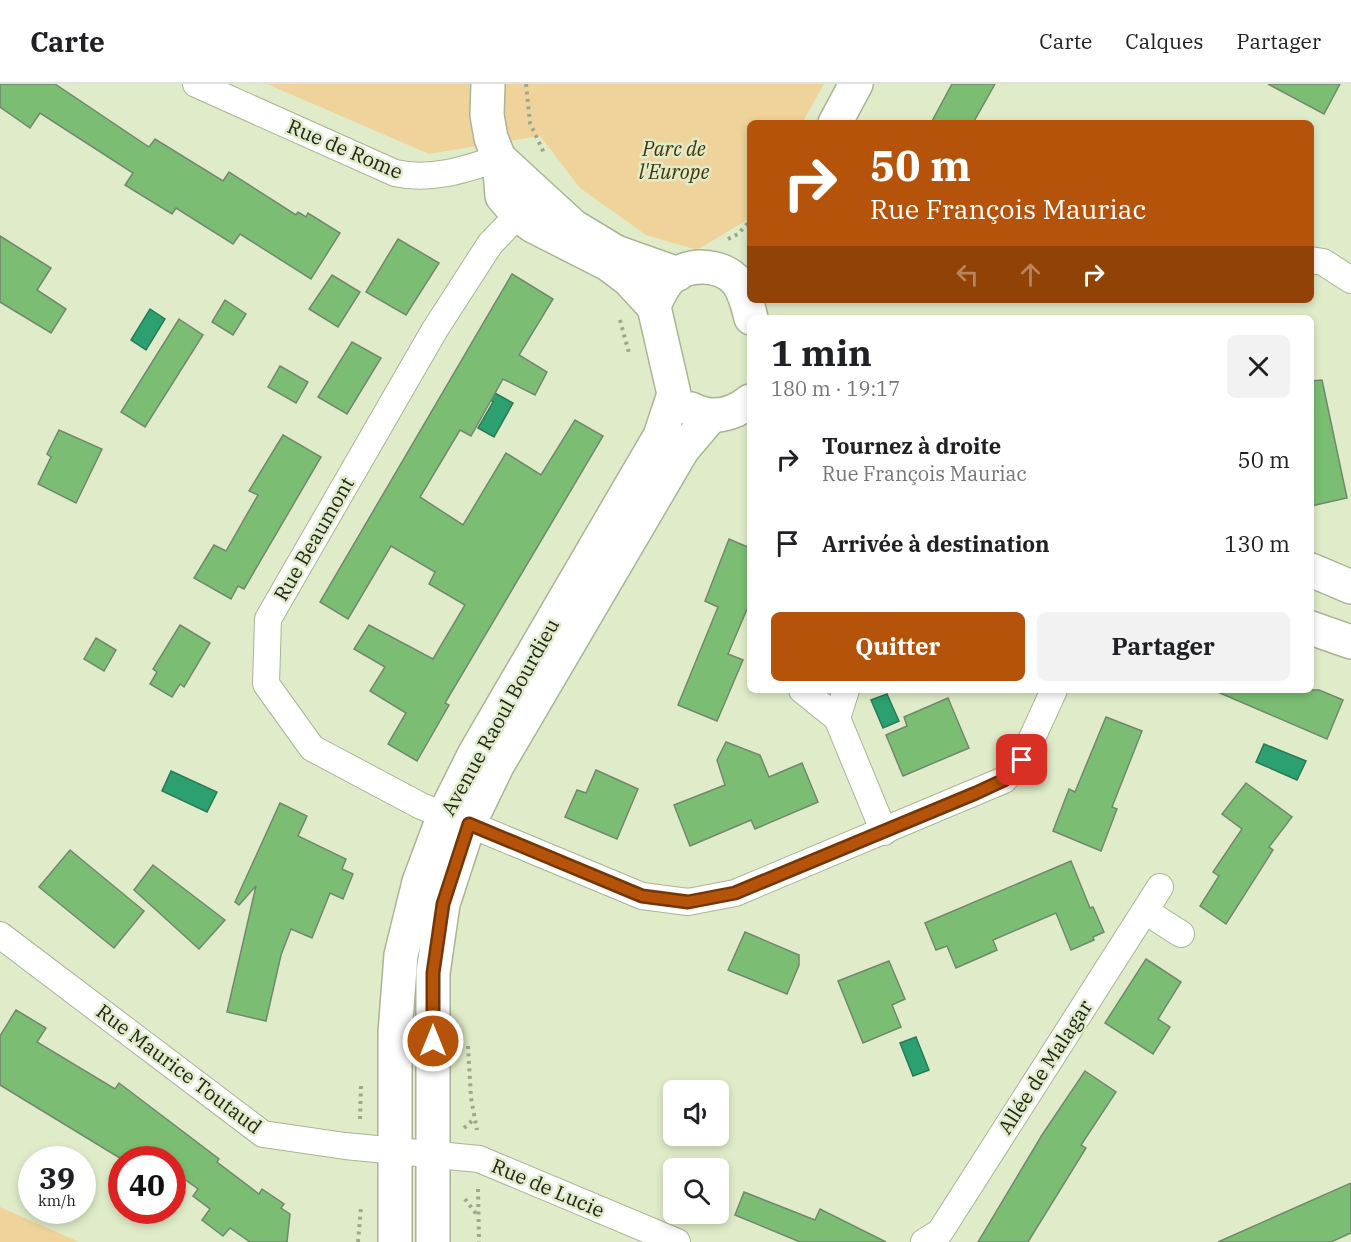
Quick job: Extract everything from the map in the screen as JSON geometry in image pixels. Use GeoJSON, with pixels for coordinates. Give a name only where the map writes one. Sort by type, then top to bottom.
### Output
{"type":"FeatureCollection","features":[{"type":"Feature","properties":{"kind":"street","name":"Rue de Rome"},"geometry":{"type":"LineString","coordinates":[[196,84],[395,173],[408,176],[438,175],[499,158]]}},
{"type":"Feature","properties":{"kind":"street"},"geometry":{"type":"LineString","coordinates":[[488,84],[487,115],[491,138],[499,158],[502,196],[518,215],[533,226],[608,264],[628,279],[654,307],[674,394],[688,408],[711,416],[732,413],[747,403]]}},
{"type":"Feature","properties":{"kind":"street"},"geometry":{"type":"LineString","coordinates":[[837,120],[856,84]]}},
{"type":"Feature","properties":{"kind":"street"},"geometry":{"type":"LineString","coordinates":[[499,158],[573,225],[623,255],[678,274]]}},
{"type":"Feature","properties":{"kind":"street","name":"Rue Beaumont"},"geometry":{"type":"LineString","coordinates":[[518,215],[490,244],[434,331],[268,620],[266,684],[312,748],[421,806],[642,896],[688,902],[735,893],[1004,780],[1022,760],[1053,693]]}},
{"type":"Feature","properties":{"kind":"street"},"geometry":{"type":"LineString","coordinates":[[1314,260],[1323,262],[1351,280]]}},
{"type":"Feature","properties":{"kind":"street"},"geometry":{"type":"LineString","coordinates":[[654,307],[668,280],[697,267],[743,272],[744,292],[750,315]]}},
{"type":"Feature","properties":{"kind":"street","name":"Avenue Raoul Bourdieu"},"geometry":{"type":"LineString","coordinates":[[457,819],[475,753],[660,436],[674,394]]}},
{"type":"Feature","properties":{"kind":"street","name":"Avenue Raoul Bourdieu"},"geometry":{"type":"LineString","coordinates":[[433,1242],[394,1033],[401,955],[419,882],[457,819],[496,766],[683,449],[711,416]]}},
{"type":"Feature","properties":{"kind":"street"},"geometry":{"type":"LineString","coordinates":[[1314,571],[1351,587]]}},
{"type":"Feature","properties":{"kind":"street"},"geometry":{"type":"LineString","coordinates":[[1314,629],[1351,642]]}},
{"type":"Feature","properties":{"kind":"street"},"geometry":{"type":"LineString","coordinates":[[806,693],[837,718],[884,832]]}},
{"type":"Feature","properties":{"kind":"street"},"geometry":{"type":"LineString","coordinates":[[837,718],[845,693]]}},
{"type":"Feature","properties":{"kind":"street","name":"Allée de Malagar"},"geometry":{"type":"LineString","coordinates":[[924,1242],[940,1232],[1160,887]]}},
{"type":"Feature","properties":{"kind":"street"},"geometry":{"type":"LineString","coordinates":[[1144,911],[1181,934]]}},
{"type":"Feature","properties":{"kind":"street","name":"Rue Maurice Toutaud"},"geometry":{"type":"LineString","coordinates":[[0,935],[264,1134],[415,1153]]}},
{"type":"Feature","properties":{"kind":"street","name":"Avenue Raoul Bourdieu"},"geometry":{"type":"LineString","coordinates":[[395,1242],[415,1153]]}},
{"type":"Feature","properties":{"kind":"street","name":"Rue de Lucie"},"geometry":{"type":"LineString","coordinates":[[415,1153],[479,1159],[677,1242]]}},
{"type":"Feature","properties":{"kind":"path"},"geometry":{"type":"LineString","coordinates":[[469,1225],[478,1224]]}},
{"type":"Feature","properties":{"kind":"green space","name":"Parc de l'Europe"},"geometry":{"type":"Polygon","coordinates":[[[267,84],[824,84],[804,120],[747,120],[747,220],[697,250],[646,235],[580,188],[540,136],[429,154],[267,84]]]}},
{"type":"Feature","properties":{"kind":"green space"},"geometry":{"type":"Polygon","coordinates":[[[0,1207],[18,1215],[18,1224],[38,1224],[79,1242],[0,1242],[0,1207]]]}},
{"type":"Feature","properties":{"kind":"shaded area"},"geometry":{"type":"Polygon","coordinates":[[[150,309],[165,319],[146,350],[131,340],[150,309]]]}},
{"type":"Feature","properties":{"kind":"shaded area"},"geometry":{"type":"Polygon","coordinates":[[[493,392],[513,403],[494,437],[478,428],[493,402],[489,399],[493,392]]]}},
{"type":"Feature","properties":{"kind":"shaded area"},"geometry":{"type":"Polygon","coordinates":[[[887,694],[899,721],[883,728],[871,700],[887,694]]]}},
{"type":"Feature","properties":{"kind":"shaded area"},"geometry":{"type":"Polygon","coordinates":[[[1264,744],[1306,761],[1297,780],[1256,762],[1264,744]]]}},
{"type":"Feature","properties":{"kind":"shaded area"},"geometry":{"type":"Polygon","coordinates":[[[171,771],[217,792],[207,812],[162,791],[171,771]]]}},
{"type":"Feature","properties":{"kind":"shaded area"},"geometry":{"type":"Polygon","coordinates":[[[916,1037],[929,1070],[913,1076],[900,1043],[916,1037]]]}},
{"type":"Feature","properties":{"kind":"building"},"geometry":{"type":"Polygon","coordinates":[[[0,84],[55,84],[149,147],[155,139],[223,181],[229,172],[296,215],[298,212],[306,217],[308,213],[340,233],[311,279],[240,234],[233,244],[176,208],[172,214],[125,185],[133,173],[40,113],[30,128],[0,107],[0,84]]]}},
{"type":"Feature","properties":{"kind":"building"},"geometry":{"type":"Polygon","coordinates":[[[952,84],[995,84],[975,120],[933,120],[952,84]]]}},
{"type":"Feature","properties":{"kind":"building"},"geometry":{"type":"Polygon","coordinates":[[[1268,84],[1340,84],[1324,114],[1268,84]]]}},
{"type":"Feature","properties":{"kind":"building"},"geometry":{"type":"Polygon","coordinates":[[[0,236],[51,268],[37,290],[66,309],[51,333],[0,302],[0,236]]]}},
{"type":"Feature","properties":{"kind":"building"},"geometry":{"type":"Polygon","coordinates":[[[398,239],[439,263],[406,315],[366,292],[398,239]]]}},
{"type":"Feature","properties":{"kind":"building"},"geometry":{"type":"Polygon","coordinates":[[[512,274],[553,299],[519,355],[547,372],[535,395],[503,379],[471,436],[460,430],[420,497],[463,525],[506,453],[541,475],[575,420],[603,436],[445,703],[449,705],[417,761],[388,744],[406,713],[370,691],[385,667],[354,649],[369,625],[433,659],[465,605],[429,584],[435,572],[391,546],[348,619],[320,602],[512,274]]]}},
{"type":"Feature","properties":{"kind":"building"},"geometry":{"type":"Polygon","coordinates":[[[332,275],[360,292],[338,327],[309,309],[332,275]]]}},
{"type":"Feature","properties":{"kind":"building"},"geometry":{"type":"Polygon","coordinates":[[[225,300],[246,314],[233,335],[212,322],[225,300]]]}},
{"type":"Feature","properties":{"kind":"building"},"geometry":{"type":"Polygon","coordinates":[[[179,319],[203,335],[145,427],[121,412],[179,319]]]}},
{"type":"Feature","properties":{"kind":"building"},"geometry":{"type":"Polygon","coordinates":[[[352,342],[381,358],[347,414],[318,397],[352,342]]]}},
{"type":"Feature","properties":{"kind":"building"},"geometry":{"type":"Polygon","coordinates":[[[280,366],[308,382],[296,403],[268,387],[280,366]]]}},
{"type":"Feature","properties":{"kind":"building"},"geometry":{"type":"Polygon","coordinates":[[[1322,380],[1347,498],[1314,505],[1314,381],[1322,380]]]}},
{"type":"Feature","properties":{"kind":"building"},"geometry":{"type":"Polygon","coordinates":[[[59,430],[102,449],[76,503],[38,484],[51,457],[47,454],[59,430]]]}},
{"type":"Feature","properties":{"kind":"building"},"geometry":{"type":"Polygon","coordinates":[[[283,435],[321,457],[244,589],[238,586],[231,599],[194,578],[214,545],[226,551],[258,495],[249,491],[283,435]]]}},
{"type":"Feature","properties":{"kind":"building"},"geometry":{"type":"Polygon","coordinates":[[[729,539],[747,547],[747,609],[728,654],[743,660],[717,721],[678,705],[718,607],[705,601],[729,539]]]}},
{"type":"Feature","properties":{"kind":"building"},"geometry":{"type":"Polygon","coordinates":[[[180,625],[210,643],[184,687],[180,684],[172,697],[150,684],[157,672],[153,669],[180,625]]]}},
{"type":"Feature","properties":{"kind":"building"},"geometry":{"type":"Polygon","coordinates":[[[96,638],[116,650],[104,671],[84,659],[96,638]]]}},
{"type":"Feature","properties":{"kind":"building"},"geometry":{"type":"Polygon","coordinates":[[[1314,690],[1319,690],[1343,700],[1327,739],[1220,693],[1314,693],[1314,690]]]}},
{"type":"Feature","properties":{"kind":"building"},"geometry":{"type":"Polygon","coordinates":[[[948,698],[969,748],[903,776],[886,735],[907,726],[904,717],[948,698]]]}},
{"type":"Feature","properties":{"kind":"building"},"geometry":{"type":"Polygon","coordinates":[[[1106,717],[1142,731],[1112,807],[1117,809],[1101,851],[1053,831],[1069,789],[1075,792],[1106,717]]]}},
{"type":"Feature","properties":{"kind":"building"},"geometry":{"type":"Polygon","coordinates":[[[726,742],[760,755],[769,777],[802,763],[818,802],[755,829],[751,820],[690,846],[674,805],[725,785],[717,760],[726,742]]]}},
{"type":"Feature","properties":{"kind":"building"},"geometry":{"type":"Polygon","coordinates":[[[596,770],[638,789],[617,839],[565,817],[577,790],[586,793],[596,770]]]}},
{"type":"Feature","properties":{"kind":"building"},"geometry":{"type":"Polygon","coordinates":[[[1246,783],[1292,817],[1269,847],[1273,850],[1226,924],[1200,906],[1219,876],[1213,872],[1242,829],[1222,814],[1246,783]]]}},
{"type":"Feature","properties":{"kind":"building"},"geometry":{"type":"Polygon","coordinates":[[[280,803],[307,816],[298,836],[346,859],[342,869],[353,874],[343,899],[330,893],[312,938],[291,929],[281,955],[266,1021],[227,1012],[256,886],[239,905],[235,902],[280,803]]]}},
{"type":"Feature","properties":{"kind":"building"},"geometry":{"type":"Polygon","coordinates":[[[70,850],[144,911],[114,948],[39,887],[70,850]]]}},
{"type":"Feature","properties":{"kind":"building"},"geometry":{"type":"Polygon","coordinates":[[[1071,861],[1090,908],[1093,907],[1104,932],[1093,937],[1094,940],[1071,950],[1056,913],[993,940],[997,950],[956,968],[947,946],[936,950],[925,923],[1071,861]]]}},
{"type":"Feature","properties":{"kind":"building"},"geometry":{"type":"Polygon","coordinates":[[[153,865],[225,920],[199,949],[134,890],[153,865]]]}},
{"type":"Feature","properties":{"kind":"building"},"geometry":{"type":"Polygon","coordinates":[[[745,932],[799,955],[799,965],[787,994],[728,970],[745,932]]]}},
{"type":"Feature","properties":{"kind":"building"},"geometry":{"type":"Polygon","coordinates":[[[1146,959],[1181,982],[1158,1019],[1170,1027],[1153,1054],[1105,1023],[1146,959]]]}},
{"type":"Feature","properties":{"kind":"building"},"geometry":{"type":"Polygon","coordinates":[[[889,961],[905,999],[892,1005],[901,1027],[863,1043],[838,981],[889,961]]]}},
{"type":"Feature","properties":{"kind":"building"},"geometry":{"type":"Polygon","coordinates":[[[16,1010],[46,1028],[37,1042],[115,1089],[119,1083],[219,1159],[217,1162],[259,1194],[262,1189],[284,1204],[281,1208],[290,1214],[287,1242],[250,1242],[230,1228],[223,1236],[202,1220],[210,1209],[193,1196],[198,1189],[186,1180],[186,1146],[108,1146],[108,1151],[0,1085],[0,1036],[16,1010]]]}},
{"type":"Feature","properties":{"kind":"building"},"geometry":{"type":"Polygon","coordinates":[[[1085,1071],[1116,1092],[1081,1145],[1086,1148],[1028,1242],[978,1242],[1042,1135],[1085,1071]]]}},
{"type":"Feature","properties":{"kind":"building"},"geometry":{"type":"Polygon","coordinates":[[[1351,1183],[1351,1233],[1331,1242],[1218,1242],[1351,1183]]]}},
{"type":"Feature","properties":{"kind":"building"},"geometry":{"type":"Polygon","coordinates":[[[744,1192],[815,1220],[820,1209],[886,1242],[800,1242],[735,1215],[744,1192]]]}},
{"type":"Feature","properties":{"kind":"route"},"geometry":{"type":"LineString","coordinates":[[433,1041],[433,973],[443,904],[469,824],[642,896],[688,902],[735,893],[976,793],[1004,780],[1022,760]]}}]}
